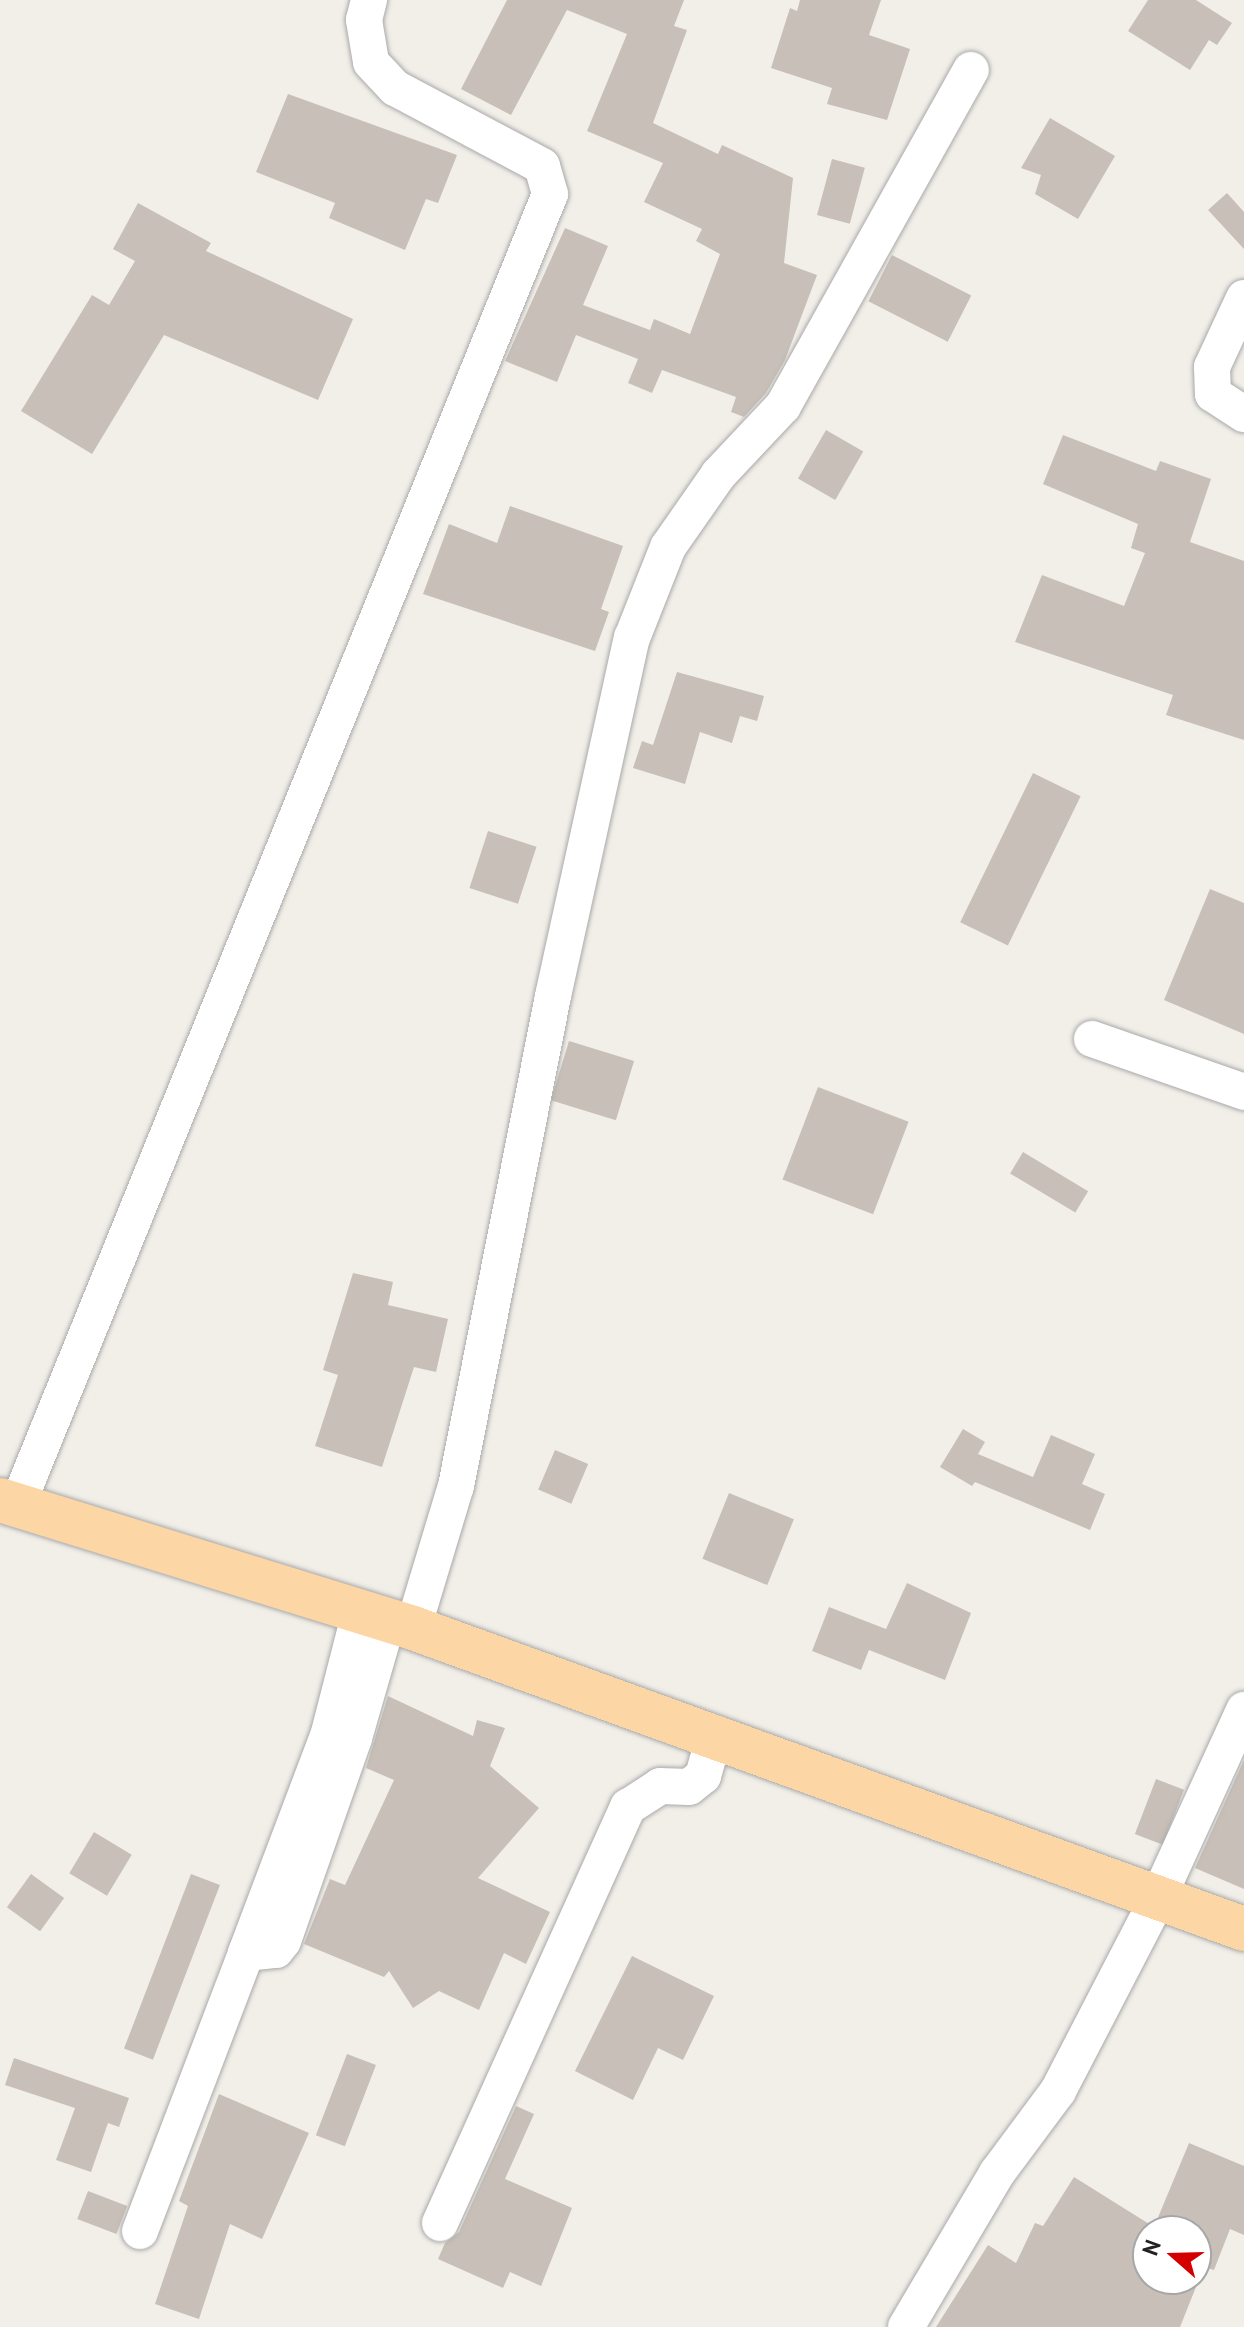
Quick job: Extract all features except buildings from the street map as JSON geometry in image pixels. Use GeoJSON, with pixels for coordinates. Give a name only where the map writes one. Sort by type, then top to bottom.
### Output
{"type":"FeatureCollection","features":[{"type":"Feature","properties":{"kind":"main road"},"geometry":{"type":"LineString","coordinates":[[8,1503],[387,1620],[1244,1929]]}},
{"type":"Feature","properties":{"kind":"street"},"geometry":{"type":"LineString","coordinates":[[8,1503],[550,194],[542,166],[395,88],[371,62],[364,20],[369,0]]}},
{"type":"Feature","properties":{"kind":"street"},"geometry":{"type":"LineString","coordinates":[[140,2231],[246,1953],[276,1950],[283,1941],[354,1738],[387,1620],[456,1486],[553,996],[632,638],[668,547],[719,474],[783,406],[971,70]]}},
{"type":"Feature","properties":{"kind":"street"},"geometry":{"type":"LineString","coordinates":[[1244,298],[1212,367],[1213,394],[1244,414]]}},
{"type":"Feature","properties":{"kind":"street"},"geometry":{"type":"LineString","coordinates":[[1092,1039],[1244,1092]]}},
{"type":"Feature","properties":{"kind":"street"},"geometry":{"type":"LineString","coordinates":[[906,2327],[997,2173],[1058,2091],[1158,1898],[1244,1710]]}},
{"type":"Feature","properties":{"kind":"street"},"geometry":{"type":"LineString","coordinates":[[440,2223],[628,1807],[660,1786],[689,1787],[703,1776],[714,1737]]}}]}
